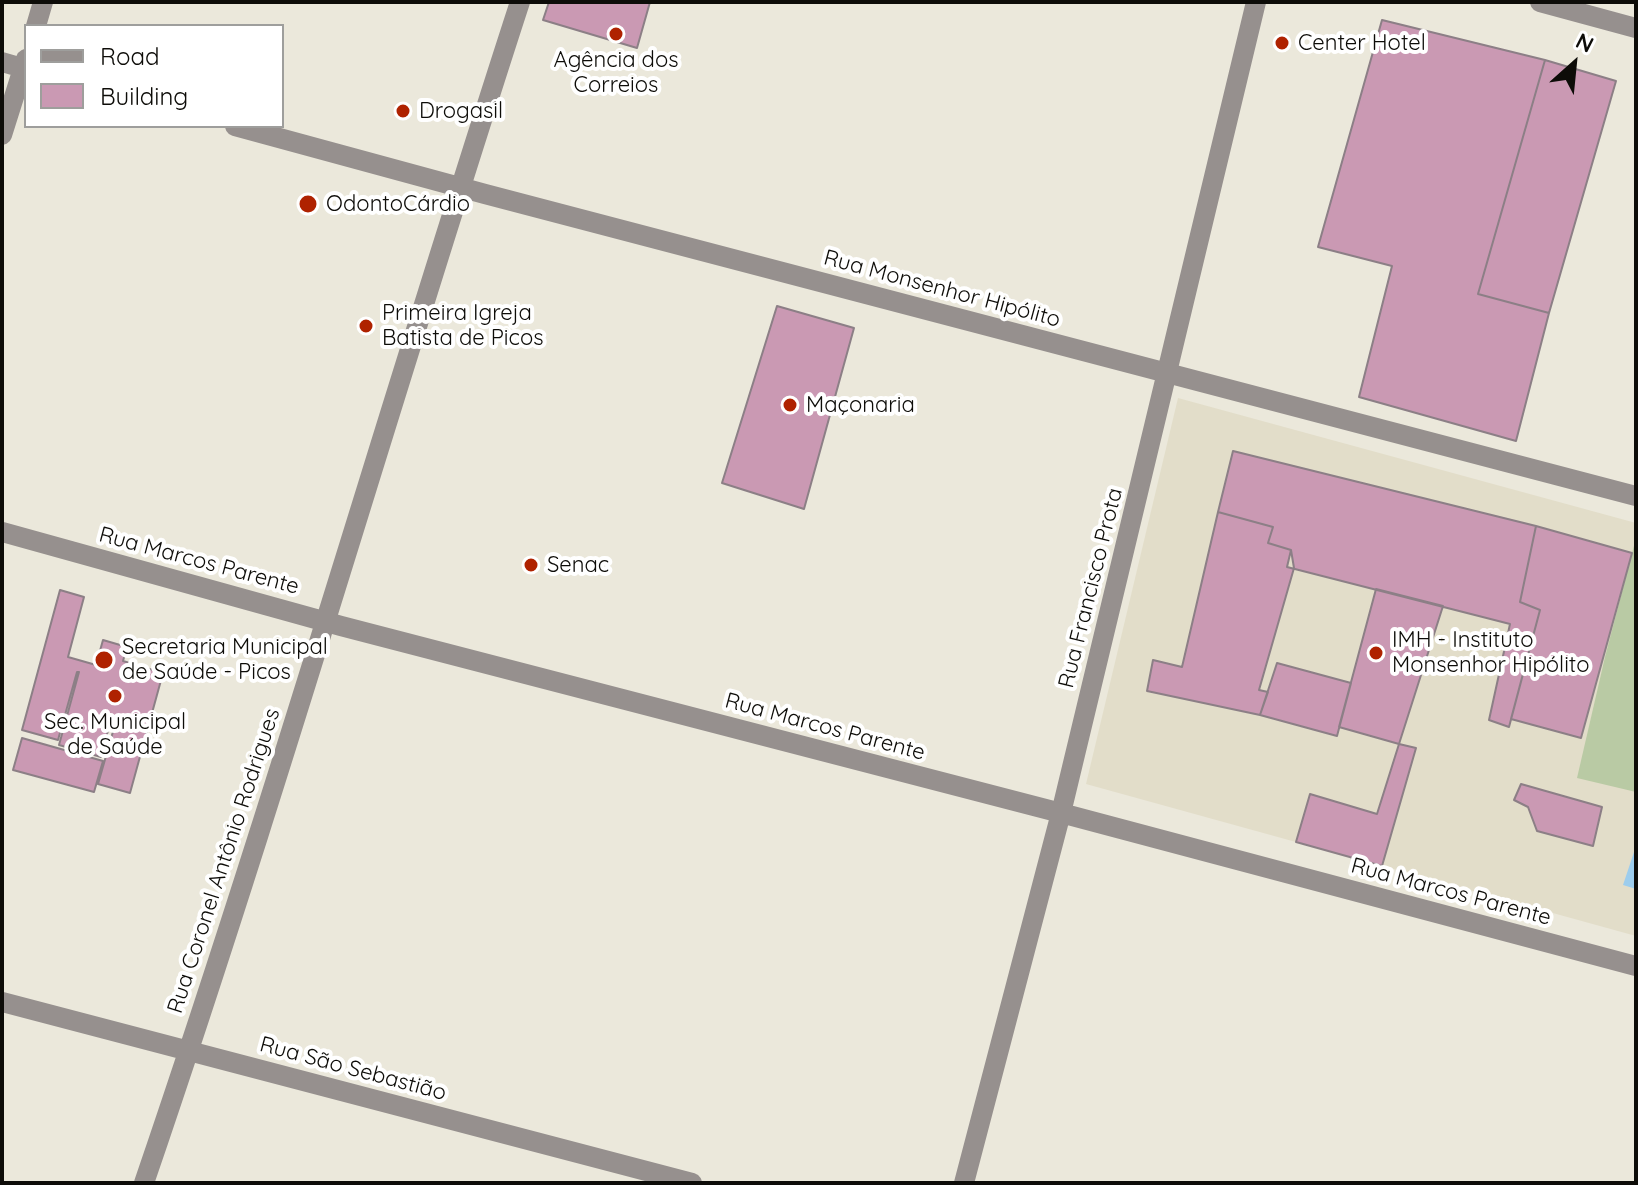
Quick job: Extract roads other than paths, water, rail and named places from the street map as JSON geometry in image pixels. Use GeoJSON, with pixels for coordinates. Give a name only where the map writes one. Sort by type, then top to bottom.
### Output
{"type":"FeatureCollection","features":[{"type":"Feature","properties":{"kind":"street"},"geometry":{"type":"LineString","coordinates":[[37,24],[43,2]]}},
{"type":"Feature","properties":{"kind":"street","name":"Rua Coronel Antônio Rodrigues"},"geometry":{"type":"LineString","coordinates":[[144,1183],[189,1051],[459,187],[520,2]]}},
{"type":"Feature","properties":{"kind":"street","name":"Rua Francisco Prota"},"geometry":{"type":"LineString","coordinates":[[964,1183],[1061,813],[1256,2]]}},
{"type":"Feature","properties":{"kind":"street"},"geometry":{"type":"LineString","coordinates":[[1540,2],[1636,28]]}},
{"type":"Feature","properties":{"kind":"street"},"geometry":{"type":"LineString","coordinates":[[2,62],[24,65]]}},
{"type":"Feature","properties":{"kind":"street"},"geometry":{"type":"LineString","coordinates":[[2,135],[24,68]]}},
{"type":"Feature","properties":{"kind":"street","name":"Rua Monsenhor Hipólito"},"geometry":{"type":"LineString","coordinates":[[242,128],[1636,496]]}},
{"type":"Feature","properties":{"kind":"street","name":"Rua Marcos Parente"},"geometry":{"type":"LineString","coordinates":[[2,532],[1636,966]]}},
{"type":"Feature","properties":{"kind":"street","name":"Rua São Sebastião"},"geometry":{"type":"LineString","coordinates":[[2,1002],[692,1183]]}},
{"type":"Feature","properties":{"kind":"water"},"geometry":{"type":"Polygon","coordinates":[[[1636,846],[1636,889],[1623,885],[1636,846]]]}},
{"type":"Feature","properties":{"kind":"place","name":"Agência dos Correios"},"geometry":{"type":"Point","coordinates":[616,34]}},
{"type":"Feature","properties":{"kind":"place","name":"Center Hotel"},"geometry":{"type":"Point","coordinates":[1282,43]}},
{"type":"Feature","properties":{"kind":"place","name":"Drogasil"},"geometry":{"type":"Point","coordinates":[403,111]}},
{"type":"Feature","properties":{"kind":"place","name":"OdontoCárdio"},"geometry":{"type":"Point","coordinates":[308,204]}},
{"type":"Feature","properties":{"kind":"place","name":"Primeira Igreja Batista de Picos"},"geometry":{"type":"Point","coordinates":[366,326]}},
{"type":"Feature","properties":{"kind":"place","name":"Maçonaria"},"geometry":{"type":"Point","coordinates":[790,405]}},
{"type":"Feature","properties":{"kind":"place","name":"Senac"},"geometry":{"type":"Point","coordinates":[531,565]}},
{"type":"Feature","properties":{"kind":"place","name":"IMH - Instituto Monsenhor Hipólito"},"geometry":{"type":"Point","coordinates":[1376,653]}},
{"type":"Feature","properties":{"kind":"place","name":"Secretaria Municipal de Saúde - Picos"},"geometry":{"type":"Point","coordinates":[104,660]}},
{"type":"Feature","properties":{"kind":"place","name":"Sec. Municipal de Saúde"},"geometry":{"type":"Point","coordinates":[115,696]}}]}
